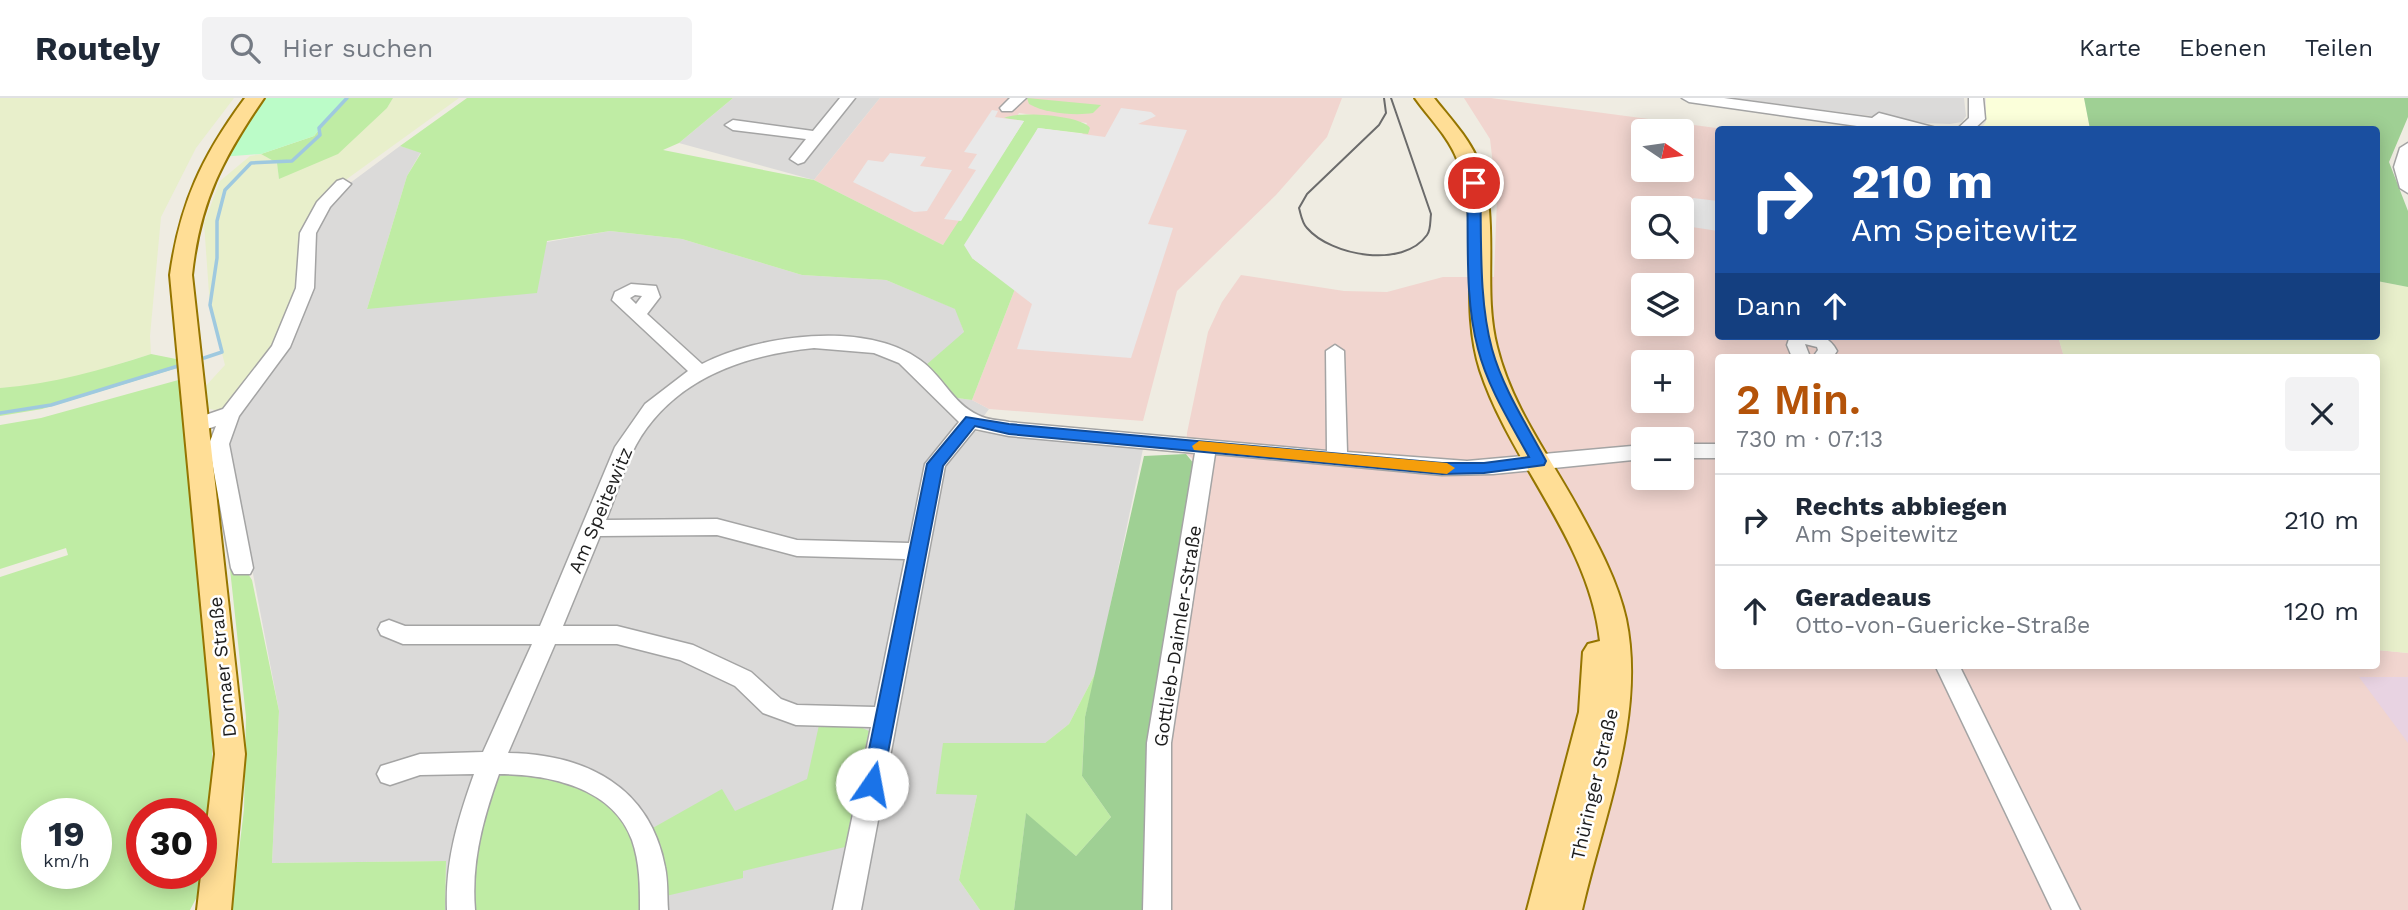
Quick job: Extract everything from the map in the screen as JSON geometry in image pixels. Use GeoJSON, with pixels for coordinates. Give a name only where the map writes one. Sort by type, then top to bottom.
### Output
{"type":"FeatureCollection","features":[{"type":"Feature","properties":{"kind":"main road","name":"Dornaer Straße"},"geometry":{"type":"LineString","coordinates":[[214,910],[230,754],[181,275],[185,232],[198,191],[213,158],[255,98]]}},
{"type":"Feature","properties":{"kind":"main road","name":"Thüringer Straße"},"geometry":{"type":"LineString","coordinates":[[1424,98],[1468,161],[1474,183],[1479,309],[1485,349],[1499,387],[1577,533],[1612,620],[1616,677],[1612,718],[1585,784],[1544,910]]}},
{"type":"Feature","properties":{"kind":"main road","name":"Thüringer Straße"},"geometry":{"type":"LineString","coordinates":[[1565,910],[1585,784]]}},
{"type":"Feature","properties":{"kind":"street"},"geometry":{"type":"LineString","coordinates":[[798,159],[848,98]]}},
{"type":"Feature","properties":{"kind":"street"},"geometry":{"type":"LineString","coordinates":[[1008,98],[1007,108],[1019,98]]}},
{"type":"Feature","properties":{"kind":"street"},"geometry":{"type":"LineString","coordinates":[[1689,98],[1878,124],[1912,126]]}},
{"type":"Feature","properties":{"kind":"street"},"geometry":{"type":"LineString","coordinates":[[1968,126],[1977,119],[1976,98]]}},
{"type":"Feature","properties":{"kind":"street"},"geometry":{"type":"LineString","coordinates":[[733,125],[748,133],[817,136]]}},
{"type":"Feature","properties":{"kind":"street"},"geometry":{"type":"LineString","coordinates":[[2408,148],[2402,167],[2408,188]]}},
{"type":"Feature","properties":{"kind":"street"},"geometry":{"type":"LineString","coordinates":[[242,568],[219,444],[230,414],[281,347],[305,288],[308,233],[323,205],[343,184]]}},
{"type":"Feature","properties":{"kind":"street"},"geometry":{"type":"LineString","coordinates":[[637,314],[700,372]]}},
{"type":"Feature","properties":{"kind":"street"},"geometry":{"type":"LineString","coordinates":[[1814,340],[1824,343],[1828,351],[1825,354]]}},
{"type":"Feature","properties":{"kind":"street","name":"Am Speitewitz"},"geometry":{"type":"LineString","coordinates":[[461,910],[461,869],[468,832],[492,762],[549,634],[625,447],[644,417],[664,396],[700,372],[771,346],[836,341],[870,346],[909,361],[971,420]]}},
{"type":"Feature","properties":{"kind":"street"},"geometry":{"type":"LineString","coordinates":[[1335,351],[1337,459]]}},
{"type":"Feature","properties":{"kind":"street"},"geometry":{"type":"LineString","coordinates":[[198,425],[230,414]]}},
{"type":"Feature","properties":{"kind":"street"},"geometry":{"type":"LineString","coordinates":[[847,910],[935,464],[971,420],[1009,429],[1464,469],[1631,453]]}},
{"type":"Feature","properties":{"kind":"street","name":"Gottlieb-Daimler-Straße"},"geometry":{"type":"LineString","coordinates":[[1157,910],[1159,743],[1206,447]]}},
{"type":"Feature","properties":{"kind":"street"},"geometry":{"type":"LineString","coordinates":[[1694,451],[1715,451]]}},
{"type":"Feature","properties":{"kind":"street"},"geometry":{"type":"LineString","coordinates":[[593,528],[717,527],[797,548],[916,551]]}},
{"type":"Feature","properties":{"kind":"street"},"geometry":{"type":"LineString","coordinates":[[388,629],[403,635],[617,635],[685,652],[743,679],[772,706],[796,715],[886,718]]}},
{"type":"Feature","properties":{"kind":"street"},"geometry":{"type":"LineString","coordinates":[[1949,669],[2066,910]]}},
{"type":"Feature","properties":{"kind":"street"},"geometry":{"type":"LineString","coordinates":[[390,774],[408,765],[492,762],[560,768],[589,779],[615,796],[640,826],[650,849],[655,878],[654,910]]}},
{"type":"Feature","properties":{"kind":"shaded area"},"geometry":{"type":"Polygon","coordinates":[[[0,98],[234,98],[196,148],[161,217],[150,336],[151,354],[80,376],[40,385],[0,388],[0,98]]]}},
{"type":"Feature","properties":{"kind":"shaded area"},"geometry":{"type":"Polygon","coordinates":[[[393,98],[459,98],[340,184],[317,205],[298,290],[277,342],[230,406],[220,411],[205,408],[202,390],[225,365],[210,307],[204,223],[220,181],[250,156],[261,154],[277,163],[279,178],[387,108],[393,98]]]}},
{"type":"Feature","properties":{"kind":"shaded area"},"geometry":{"type":"Polygon","coordinates":[[[733,98],[880,98],[814,180],[679,143],[733,98]]]}},
{"type":"Feature","properties":{"kind":"shaded area"},"geometry":{"type":"Polygon","coordinates":[[[880,98],[1342,98],[1327,137],[1276,195],[1177,291],[1143,421],[989,409],[972,400],[1015,289],[1087,123],[1019,113],[961,221],[943,245],[814,180],[880,98]]]}},
{"type":"Feature","properties":{"kind":"shaded area"},"geometry":{"type":"Polygon","coordinates":[[[1464,98],[1491,98],[1649,119],[1631,119],[1631,182],[1694,182],[1694,125],[1715,128],[1715,340],[2059,340],[2063,354],[1715,354],[1715,669],[2380,669],[2380,650],[2408,653],[2408,910],[1144,910],[1192,458],[1186,454],[1187,433],[1208,332],[1222,302],[1241,275],[1344,291],[1387,292],[1443,277],[1494,277],[1497,199],[1490,139],[1464,98]]]}},
{"type":"Feature","properties":{"kind":"shaded area"},"geometry":{"type":"Polygon","coordinates":[[[1733,98],[1964,98],[1966,116],[1962,122],[1950,124],[1924,123],[1733,98]]]}},
{"type":"Feature","properties":{"kind":"shaded area"},"geometry":{"type":"Polygon","coordinates":[[[1986,98],[2084,98],[2089,126],[1983,126],[1986,122],[1986,98]]]}},
{"type":"Feature","properties":{"kind":"shaded area"},"geometry":{"type":"Polygon","coordinates":[[[1121,108],[1151,112],[1156,116],[1138,124],[1187,130],[1148,224],[1173,228],[1131,358],[1017,349],[1032,304],[972,258],[964,245],[1038,128],[1105,137],[1121,108]]]}},
{"type":"Feature","properties":{"kind":"shaded area"},"geometry":{"type":"Polygon","coordinates":[[[992,110],[998,111],[995,117],[1024,121],[961,221],[944,219],[976,170],[968,168],[977,154],[964,152],[992,110]]]}},
{"type":"Feature","properties":{"kind":"shaded area"},"geometry":{"type":"Polygon","coordinates":[[[400,146],[421,152],[407,176],[367,309],[547,242],[610,231],[682,239],[802,275],[886,280],[956,309],[964,332],[957,398],[972,400],[989,409],[973,431],[1143,449],[1097,670],[1069,724],[1045,743],[943,743],[977,795],[959,880],[980,910],[445,910],[446,861],[272,863],[279,711],[227,437],[292,335],[318,221],[346,186],[400,146]]]}},
{"type":"Feature","properties":{"kind":"shaded area"},"geometry":{"type":"Polygon","coordinates":[[[890,153],[926,157],[920,166],[952,170],[927,211],[914,212],[853,182],[868,160],[883,162],[890,153]]]}},
{"type":"Feature","properties":{"kind":"shaded area"},"geometry":{"type":"Polygon","coordinates":[[[1694,198],[1715,201],[1715,231],[1694,227],[1694,198]]]}},
{"type":"Feature","properties":{"kind":"shaded area"},"geometry":{"type":"Polygon","coordinates":[[[2380,282],[2408,287],[2408,653],[2380,650],[2380,354],[2063,354],[2059,340],[2380,340],[2380,282]]]}},
{"type":"Feature","properties":{"kind":"shaded area"},"geometry":{"type":"Polygon","coordinates":[[[2359,677],[2408,677],[2408,743],[2359,677]]]}},
{"type":"Feature","properties":{"kind":"green space"},"geometry":{"type":"Polygon","coordinates":[[[264,98],[345,98],[314,136],[261,154],[220,157],[264,98]]]}},
{"type":"Feature","properties":{"kind":"green space"},"geometry":{"type":"Polygon","coordinates":[[[345,98],[393,98],[387,108],[338,154],[279,179],[277,163],[261,154],[314,136],[345,98]]]}},
{"type":"Feature","properties":{"kind":"green space"},"geometry":{"type":"Polygon","coordinates":[[[467,98],[733,98],[679,143],[663,150],[814,180],[943,245],[1024,121],[1004,118],[1022,115],[1062,117],[1090,128],[1088,134],[1038,128],[972,258],[1015,289],[972,400],[957,398],[926,365],[964,332],[955,309],[886,280],[802,275],[682,239],[610,231],[547,241],[537,293],[367,309],[407,176],[421,153],[400,146],[467,98]]]}},
{"type":"Feature","properties":{"kind":"green space"},"geometry":{"type":"Polygon","coordinates":[[[1027,98],[1101,105],[1093,113],[1060,113],[1035,107],[1029,104],[1027,98]]]}},
{"type":"Feature","properties":{"kind":"green space"},"geometry":{"type":"Polygon","coordinates":[[[2084,98],[2408,98],[2408,117],[2389,162],[2408,211],[2408,287],[2380,282],[2380,126],[2089,126],[2084,98]]]}},
{"type":"Feature","properties":{"kind":"green space"},"geometry":{"type":"Polygon","coordinates":[[[151,354],[176,359],[177,368],[42,409],[0,416],[0,388],[77,376],[151,354]]]}},
{"type":"Feature","properties":{"kind":"green space"},"geometry":{"type":"Polygon","coordinates":[[[182,379],[213,709],[211,798],[126,798],[126,889],[201,889],[190,910],[0,910],[0,577],[68,555],[66,548],[0,569],[0,425],[41,418],[182,379]]]}},
{"type":"Feature","properties":{"kind":"green space"},"geometry":{"type":"Polygon","coordinates":[[[1186,454],[1194,464],[1144,910],[1014,910],[1026,813],[1076,856],[1111,817],[1082,776],[1085,717],[1144,456],[1186,454]]]}},
{"type":"Feature","properties":{"kind":"green space"},"geometry":{"type":"Polygon","coordinates":[[[230,569],[245,569],[252,580],[279,711],[272,863],[446,861],[445,910],[232,910],[244,809],[246,717],[230,569]]]}},
{"type":"Feature","properties":{"kind":"green space"},"geometry":{"type":"Polygon","coordinates":[[[1097,670],[1085,717],[1082,776],[1111,817],[1076,856],[1026,814],[1014,910],[980,910],[959,880],[977,795],[936,794],[943,743],[1045,743],[1069,724],[1097,670]]]}},
{"type":"Feature","properties":{"kind":"green space"},"geometry":{"type":"Polygon","coordinates":[[[819,725],[858,726],[869,731],[845,847],[743,871],[743,878],[666,896],[648,910],[472,910],[470,864],[495,779],[511,770],[582,788],[609,807],[635,838],[722,789],[735,811],[807,779],[819,725]]]}},
{"type":"Feature","properties":{"kind":"waterway"},"geometry":{"type":"LineString","coordinates":[[204,358],[222,352],[210,305],[217,258],[217,221],[225,190],[251,163],[292,161],[320,135],[319,128],[347,98]]}},
{"type":"Feature","properties":{"kind":"waterway"},"geometry":{"type":"LineString","coordinates":[[0,413],[51,405],[178,366]]}},
{"type":"Feature","properties":{"kind":"tram line"},"geometry":{"type":"LineString","coordinates":[[1384,98],[1386,113],[1379,125],[1307,194],[1299,208],[1305,226],[1318,238],[1333,246],[1367,255],[1402,252],[1416,246],[1430,228],[1431,214],[1391,98]]}},
{"type":"Feature","properties":{"kind":"slow traffic"},"geometry":{"type":"LineString","coordinates":[[1199,446],[1447,468]]}},
{"type":"Feature","properties":{"kind":"route"},"geometry":{"type":"LineString","coordinates":[[872,784],[935,464],[971,420],[1009,429],[1442,468],[1484,468],[1539,461],[1499,387],[1485,349],[1479,309],[1474,183]]}}]}
